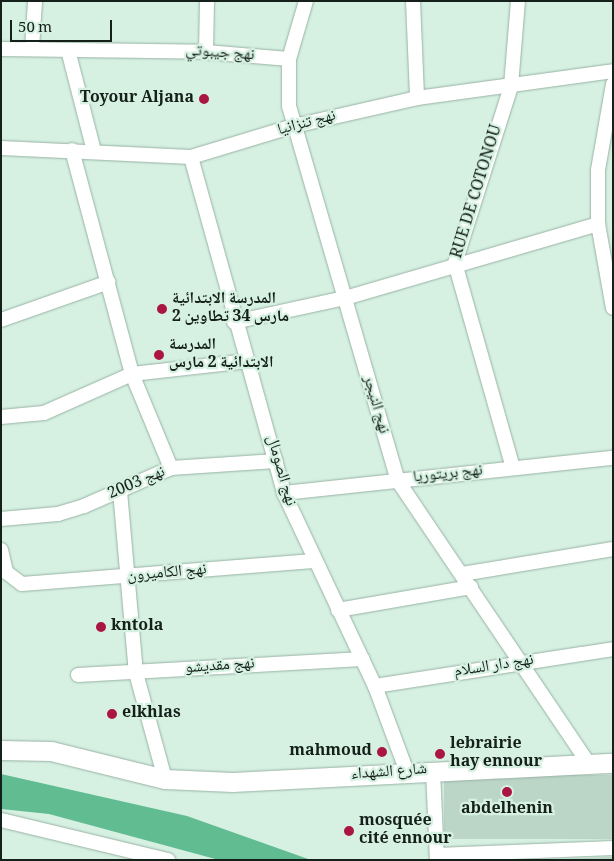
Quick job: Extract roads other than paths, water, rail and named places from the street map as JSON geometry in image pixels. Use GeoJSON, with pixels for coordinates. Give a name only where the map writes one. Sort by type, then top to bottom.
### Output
{"type":"FeatureCollection","features":[{"type":"Feature","properties":{"kind":"main road","name":"شارع الشهداء"},"geometry":{"type":"LineString","coordinates":[[2,747],[51,752],[165,779],[274,781],[433,770],[613,763]]}},
{"type":"Feature","properties":{"kind":"street"},"geometry":{"type":"LineString","coordinates":[[32,48],[35,1]]}},
{"type":"Feature","properties":{"kind":"street"},"geometry":{"type":"LineString","coordinates":[[206,52],[207,1]]}},
{"type":"Feature","properties":{"kind":"street","name":"نهج النيجر"},"geometry":{"type":"LineString","coordinates":[[306,1],[289,59],[294,126],[398,481],[524,663],[588,763]]}},
{"type":"Feature","properties":{"kind":"street"},"geometry":{"type":"LineString","coordinates":[[413,1],[417,98]]}},
{"type":"Feature","properties":{"kind":"street","name":"RUE DE COTONOU"},"geometry":{"type":"LineString","coordinates":[[513,468],[455,263],[511,86],[518,1]]}},
{"type":"Feature","properties":{"kind":"street","name":"نهج جيبوتي"},"geometry":{"type":"LineString","coordinates":[[1,49],[206,52],[289,59]]}},
{"type":"Feature","properties":{"kind":"street"},"geometry":{"type":"LineString","coordinates":[[68,50],[94,151]]}},
{"type":"Feature","properties":{"kind":"street","name":"نهج تنزانيا"},"geometry":{"type":"LineString","coordinates":[[1,148],[191,156],[294,126],[417,98],[613,71]]}},
{"type":"Feature","properties":{"kind":"street"},"geometry":{"type":"LineString","coordinates":[[613,84],[598,170],[598,224],[613,308]]}},
{"type":"Feature","properties":{"kind":"street"},"geometry":{"type":"LineString","coordinates":[[72,150],[109,282],[132,374],[171,468]]}},
{"type":"Feature","properties":{"kind":"street","name":"نهج الصومال"},"geometry":{"type":"LineString","coordinates":[[191,156],[222,255],[234,322],[248,361],[284,493],[313,561],[376,686],[407,772]]}},
{"type":"Feature","properties":{"kind":"street"},"geometry":{"type":"LineString","coordinates":[[234,322],[345,298],[455,263],[598,224]]}},
{"type":"Feature","properties":{"kind":"street"},"geometry":{"type":"LineString","coordinates":[[1,320],[109,282]]}},
{"type":"Feature","properties":{"kind":"street"},"geometry":{"type":"LineString","coordinates":[[1,417],[44,413],[132,374],[248,361]]}},
{"type":"Feature","properties":{"kind":"street","name":"نهج بريتوريا"},"geometry":{"type":"LineString","coordinates":[[284,493],[613,458]]}},
{"type":"Feature","properties":{"kind":"street","name":"نهج 2003"},"geometry":{"type":"LineString","coordinates":[[1,519],[58,514],[120,491],[171,468],[276,462]]}},
{"type":"Feature","properties":{"kind":"street"},"geometry":{"type":"LineString","coordinates":[[120,491],[136,673],[165,779]]}},
{"type":"Feature","properties":{"kind":"street"},"geometry":{"type":"LineString","coordinates":[[462,574],[613,549]]}},
{"type":"Feature","properties":{"kind":"street","name":"نهج الكاميرون"},"geometry":{"type":"LineString","coordinates":[[1,550],[6,572],[22,584],[127,578],[313,561]]}},
{"type":"Feature","properties":{"kind":"street"},"geometry":{"type":"LineString","coordinates":[[338,610],[471,588]]}},
{"type":"Feature","properties":{"kind":"street","name":"نهج دار السلام"},"geometry":{"type":"LineString","coordinates":[[376,686],[613,649]]}},
{"type":"Feature","properties":{"kind":"street","name":"نهج مقديشو"},"geometry":{"type":"LineString","coordinates":[[78,675],[363,658]]}},
{"type":"Feature","properties":{"kind":"street"},"geometry":{"type":"LineString","coordinates":[[433,770],[437,858],[613,848]]}},
{"type":"Feature","properties":{"kind":"street"},"geometry":{"type":"LineString","coordinates":[[1,820],[142,856],[168,860]]}},
{"type":"Feature","properties":{"kind":"place","name":"Toyour Aljana"},"geometry":{"type":"Point","coordinates":[204,99]}},
{"type":"Feature","properties":{"kind":"place","name":"المدرسة الابتدائية 2 مارس 34 تطاوين"},"geometry":{"type":"Point","coordinates":[162,309]}},
{"type":"Feature","properties":{"kind":"place","name":"المدرسة الابتدائية 2 مارس"},"geometry":{"type":"Point","coordinates":[159,355]}},
{"type":"Feature","properties":{"kind":"place","name":"kntola"},"geometry":{"type":"Point","coordinates":[101,627]}},
{"type":"Feature","properties":{"kind":"place","name":"elkhlas"},"geometry":{"type":"Point","coordinates":[112,714]}},
{"type":"Feature","properties":{"kind":"place","name":"mahmoud"},"geometry":{"type":"Point","coordinates":[382,752]}},
{"type":"Feature","properties":{"kind":"place","name":"lebrairie hay ennour"},"geometry":{"type":"Point","coordinates":[440,754]}},
{"type":"Feature","properties":{"kind":"place","name":"abdelhenin"},"geometry":{"type":"Point","coordinates":[507,792]}},
{"type":"Feature","properties":{"kind":"place","name":"mosquée cité ennour"},"geometry":{"type":"Point","coordinates":[349,831]}}]}
